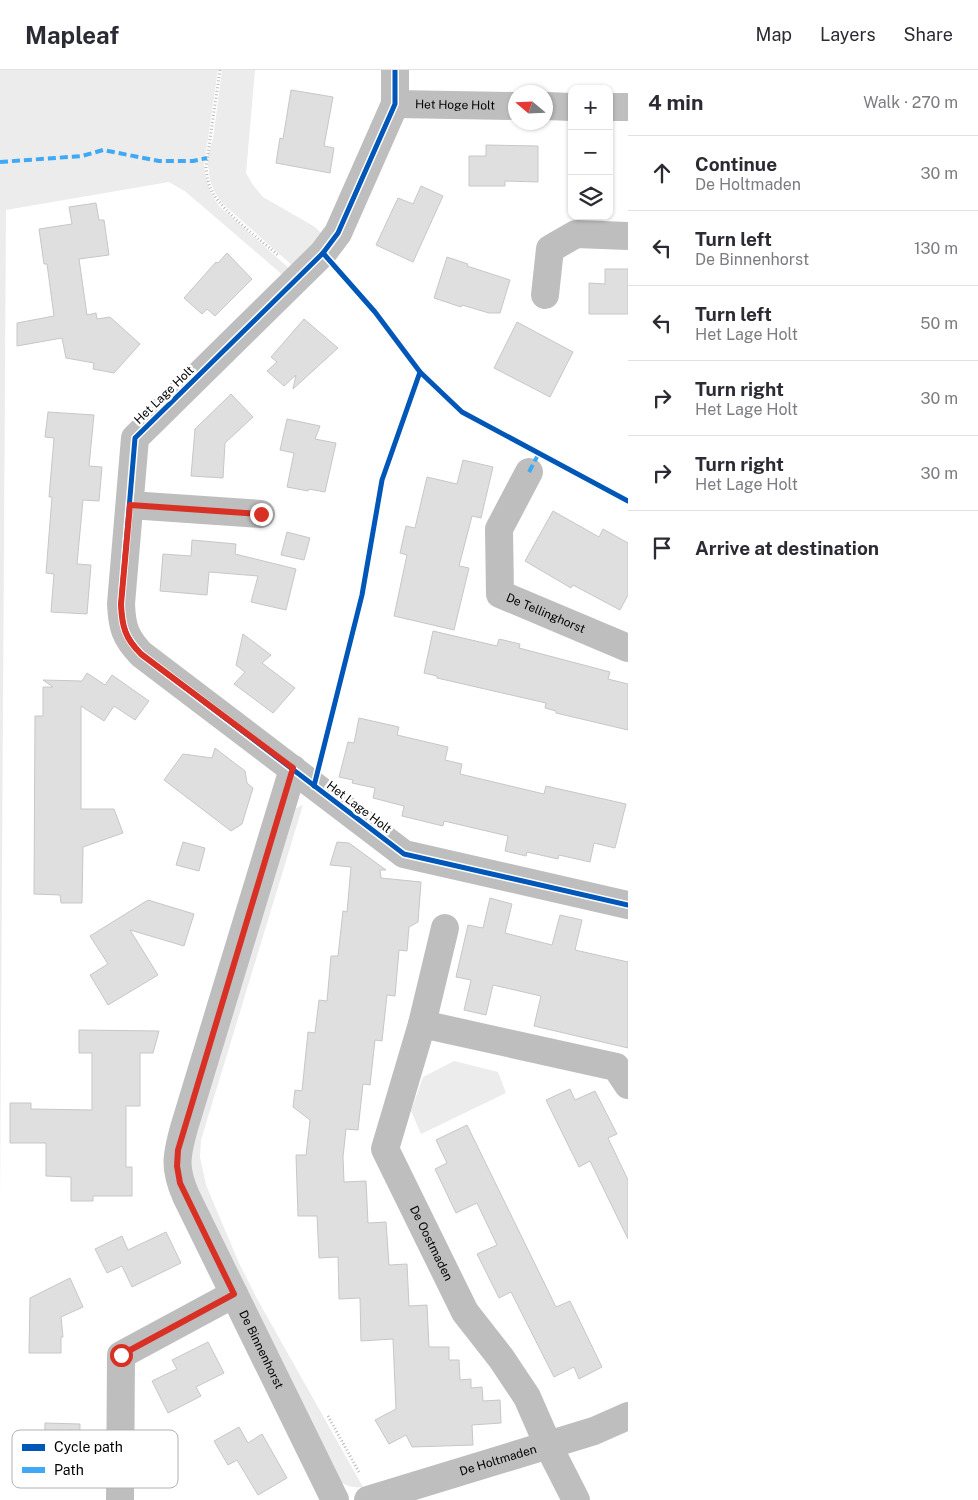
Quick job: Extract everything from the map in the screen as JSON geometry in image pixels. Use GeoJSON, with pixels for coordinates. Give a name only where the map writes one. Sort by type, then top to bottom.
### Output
{"type":"FeatureCollection","features":[{"type":"Feature","properties":{"kind":"street","name":"Het Lage Holt"},"geometry":{"type":"LineString","coordinates":[[396,70],[395,104],[338,233],[323,252],[134,438],[121,604],[125,633],[141,654],[404,854],[626,897]]}},
{"type":"Feature","properties":{"kind":"street","name":"Het Hoge Holt"},"geometry":{"type":"LineString","coordinates":[[395,104],[508,106]]}},
{"type":"Feature","properties":{"kind":"street"},"geometry":{"type":"LineString","coordinates":[[553,106],[568,107]]}},
{"type":"Feature","properties":{"kind":"street"},"geometry":{"type":"LineString","coordinates":[[613,107],[628,107]]}},
{"type":"Feature","properties":{"kind":"street"},"geometry":{"type":"LineString","coordinates":[[544,295],[550,249],[576,234],[628,236]]}},
{"type":"Feature","properties":{"kind":"street","name":"De Tellinghorst"},"geometry":{"type":"LineString","coordinates":[[529,472],[499,530],[500,594],[628,648]]}},
{"type":"Feature","properties":{"kind":"street"},"geometry":{"type":"LineString","coordinates":[[130,505],[261,514]]}},
{"type":"Feature","properties":{"kind":"street","name":"De Binnenhorst"},"geometry":{"type":"LineString","coordinates":[[293,768],[178,1150],[177,1166],[180,1183],[335,1500]]}},
{"type":"Feature","properties":{"kind":"street","name":"De Oostmaden"},"geometry":{"type":"LineString","coordinates":[[445,928],[422,1024],[385,1149],[465,1312],[515,1378],[527,1397],[548,1445],[576,1500]]}},
{"type":"Feature","properties":{"kind":"street"},"geometry":{"type":"LineString","coordinates":[[422,1024],[616,1067],[628,1084]]}},
{"type":"Feature","properties":{"kind":"street"},"geometry":{"type":"LineString","coordinates":[[120,1430],[121,1355],[234,1294]]}},
{"type":"Feature","properties":{"kind":"street","name":"De Holtmaden"},"geometry":{"type":"LineString","coordinates":[[372,1499],[594,1431],[628,1416]]}},
{"type":"Feature","properties":{"kind":"path"},"geometry":{"type":"LineString","coordinates":[[220,70],[206,167],[212,192],[221,204],[300,275]]}},
{"type":"Feature","properties":{"kind":"path"},"geometry":{"type":"LineString","coordinates":[[325,1411],[372,1499]]}},
{"type":"Feature","properties":{"kind":"shaded area"},"geometry":{"type":"Polygon","coordinates":[[[0,70],[218,70],[204,166],[209,187],[219,206],[291,270],[285,277],[186,192],[169,182],[6,210],[0,1201],[0,70]]]}},
{"type":"Feature","properties":{"kind":"shaded area"},"geometry":{"type":"Polygon","coordinates":[[[222,70],[255,70],[246,173],[253,185],[263,197],[315,227],[324,236],[294,267],[222,203],[214,191],[210,180],[207,158],[213,138],[222,70]]]}},
{"type":"Feature","properties":{"kind":"shaded area"},"geometry":{"type":"Polygon","coordinates":[[[303,805],[201,1140],[200,1157],[206,1185],[239,1263],[256,1297],[363,1487],[349,1486],[337,1479],[194,1190],[188,1158],[288,817],[296,808],[303,805]]]}},
{"type":"Feature","properties":{"kind":"shaded area"},"geometry":{"type":"Polygon","coordinates":[[[454,1061],[498,1072],[506,1093],[421,1134],[411,1111],[423,1077],[454,1061]]]}},
{"type":"Feature","properties":{"kind":"building"},"geometry":{"type":"Polygon","coordinates":[[[291,90],[333,97],[324,146],[334,148],[330,173],[276,163],[280,138],[283,139],[291,90]]]}},
{"type":"Feature","properties":{"kind":"building"},"geometry":{"type":"Polygon","coordinates":[[[486,145],[538,146],[538,182],[505,181],[505,186],[469,186],[469,156],[486,156],[486,145]]]}},
{"type":"Feature","properties":{"kind":"building"},"geometry":{"type":"Polygon","coordinates":[[[421,186],[443,196],[413,262],[376,245],[398,198],[413,204],[421,186]]]}},
{"type":"Feature","properties":{"kind":"building"},"geometry":{"type":"Polygon","coordinates":[[[96,203],[99,220],[104,220],[109,255],[79,259],[87,315],[96,313],[97,319],[110,317],[140,344],[114,373],[93,369],[94,363],[66,358],[62,338],[17,346],[17,323],[54,316],[47,264],[44,264],[39,229],[72,224],[69,207],[96,203]]]}},
{"type":"Feature","properties":{"kind":"building"},"geometry":{"type":"Polygon","coordinates":[[[227,253],[252,279],[215,316],[207,309],[202,314],[184,298],[216,262],[218,263],[227,253]]]}},
{"type":"Feature","properties":{"kind":"building"},"geometry":{"type":"Polygon","coordinates":[[[447,257],[468,264],[467,266],[510,280],[500,313],[489,313],[462,305],[461,307],[434,298],[447,257]]]}},
{"type":"Feature","properties":{"kind":"building"},"geometry":{"type":"Polygon","coordinates":[[[605,269],[628,269],[628,314],[589,314],[589,283],[605,284],[605,269]]]}},
{"type":"Feature","properties":{"kind":"building"},"geometry":{"type":"Polygon","coordinates":[[[304,319],[338,348],[293,389],[296,375],[284,386],[267,371],[277,362],[271,357],[304,319]]]}},
{"type":"Feature","properties":{"kind":"building"},"geometry":{"type":"Polygon","coordinates":[[[517,322],[573,352],[550,397],[494,368],[517,322]]]}},
{"type":"Feature","properties":{"kind":"building"},"geometry":{"type":"Polygon","coordinates":[[[231,394],[253,417],[225,443],[223,478],[191,476],[195,429],[231,394]]]}},
{"type":"Feature","properties":{"kind":"building"},"geometry":{"type":"Polygon","coordinates":[[[48,412],[94,415],[89,466],[102,467],[99,501],[83,500],[77,564],[91,565],[87,614],[51,612],[54,574],[46,573],[52,497],[49,497],[54,438],[45,437],[48,412]]]}},
{"type":"Feature","properties":{"kind":"building"},"geometry":{"type":"Polygon","coordinates":[[[287,419],[320,426],[315,439],[336,443],[325,492],[287,487],[294,453],[280,450],[287,419]]]}},
{"type":"Feature","properties":{"kind":"building"},"geometry":{"type":"Polygon","coordinates":[[[463,460],[493,467],[481,518],[472,516],[459,566],[469,568],[454,630],[394,616],[407,555],[400,553],[406,526],[415,528],[427,477],[457,484],[463,460]]]}},
{"type":"Feature","properties":{"kind":"building"},"geometry":{"type":"Polygon","coordinates":[[[553,511],[599,537],[603,529],[628,543],[628,595],[620,610],[573,585],[571,588],[525,561],[553,511]]]}},
{"type":"Feature","properties":{"kind":"building"},"geometry":{"type":"Polygon","coordinates":[[[287,532],[310,538],[304,560],[281,555],[287,532]]]}},
{"type":"Feature","properties":{"kind":"building"},"geometry":{"type":"Polygon","coordinates":[[[192,540],[236,544],[235,554],[296,569],[286,610],[251,602],[258,576],[209,572],[207,595],[160,591],[163,554],[191,556],[192,540]]]}},
{"type":"Feature","properties":{"kind":"building"},"geometry":{"type":"Polygon","coordinates":[[[433,631],[497,646],[499,639],[520,644],[519,648],[610,672],[608,679],[628,684],[628,730],[556,713],[556,711],[545,708],[546,703],[437,678],[437,676],[424,673],[433,631]]]}},
{"type":"Feature","properties":{"kind":"building"},"geometry":{"type":"Polygon","coordinates":[[[243,634],[271,655],[262,663],[295,688],[273,713],[234,684],[245,672],[236,665],[243,634]]]}},
{"type":"Feature","properties":{"kind":"building"},"geometry":{"type":"Polygon","coordinates":[[[87,673],[105,685],[112,675],[149,701],[135,720],[114,706],[104,721],[81,706],[81,809],[114,809],[123,833],[83,847],[82,903],[61,903],[60,895],[34,894],[35,716],[43,716],[43,687],[53,687],[43,680],[82,681],[87,673]]]}},
{"type":"Feature","properties":{"kind":"building"},"geometry":{"type":"Polygon","coordinates":[[[359,718],[399,727],[397,735],[448,747],[445,760],[462,764],[460,774],[544,794],[546,786],[626,804],[615,848],[594,843],[590,862],[559,855],[558,859],[527,852],[526,856],[505,851],[508,836],[444,821],[443,826],[402,816],[404,806],[373,798],[375,788],[352,783],[353,780],[339,777],[348,742],[354,743],[359,718]]]}},
{"type":"Feature","properties":{"kind":"building"},"geometry":{"type":"Polygon","coordinates":[[[215,748],[245,771],[247,783],[253,788],[242,824],[231,831],[164,780],[183,754],[212,758],[215,748]]]}},
{"type":"Feature","properties":{"kind":"building"},"geometry":{"type":"Polygon","coordinates":[[[183,842],[205,848],[199,871],[176,865],[183,842]]]}},
{"type":"Feature","properties":{"kind":"building"},"geometry":{"type":"Polygon","coordinates":[[[337,842],[349,843],[386,870],[380,870],[381,878],[421,882],[418,922],[409,927],[407,951],[399,950],[395,996],[387,995],[382,1041],[375,1040],[370,1085],[363,1084],[358,1130],[346,1129],[343,1157],[344,1182],[366,1181],[368,1223],[386,1222],[389,1265],[407,1264],[409,1306],[427,1305],[429,1347],[449,1347],[449,1360],[459,1360],[460,1380],[471,1379],[471,1388],[482,1387],[483,1401],[500,1400],[501,1423],[472,1425],[473,1445],[412,1447],[406,1435],[389,1444],[375,1420],[396,1409],[393,1339],[361,1341],[360,1298],[339,1299],[338,1257],[319,1258],[317,1216],[298,1216],[296,1155],[306,1155],[310,1120],[293,1107],[295,1090],[302,1091],[308,1032],[315,1033],[319,1000],[327,1001],[331,956],[338,956],[343,911],[347,912],[351,867],[330,865],[337,842]]]}},
{"type":"Feature","properties":{"kind":"building"},"geometry":{"type":"Polygon","coordinates":[[[490,898],[512,904],[505,933],[552,945],[560,915],[582,920],[575,950],[628,962],[628,1048],[534,1026],[541,996],[493,985],[486,1015],[464,1010],[471,980],[456,977],[468,925],[483,928],[490,898]]]}},
{"type":"Feature","properties":{"kind":"building"},"geometry":{"type":"Polygon","coordinates":[[[148,900],[194,914],[184,946],[130,930],[158,975],[108,1005],[90,975],[108,964],[90,936],[148,900]]]}},
{"type":"Feature","properties":{"kind":"building"},"geometry":{"type":"Polygon","coordinates":[[[79,1030],[159,1031],[153,1053],[140,1053],[140,1106],[126,1106],[126,1167],[132,1167],[132,1196],[93,1196],[93,1201],[71,1201],[71,1177],[46,1176],[46,1143],[10,1143],[10,1103],[31,1103],[31,1109],[92,1110],[92,1053],[79,1053],[79,1030]]]}},
{"type":"Feature","properties":{"kind":"building"},"geometry":{"type":"Polygon","coordinates":[[[570,1089],[575,1100],[595,1091],[617,1134],[608,1138],[628,1180],[628,1239],[590,1161],[579,1167],[546,1100],[570,1089]]]}},
{"type":"Feature","properties":{"kind":"building"},"geometry":{"type":"Polygon","coordinates":[[[467,1125],[556,1307],[570,1301],[602,1367],[579,1379],[574,1367],[554,1377],[511,1292],[499,1298],[477,1254],[497,1245],[477,1203],[456,1213],[435,1169],[447,1163],[436,1140],[467,1125]]]}},
{"type":"Feature","properties":{"kind":"building"},"geometry":{"type":"Polygon","coordinates":[[[166,1232],[181,1263],[132,1287],[122,1266],[107,1273],[95,1249],[122,1236],[128,1250],[166,1232]]]}},
{"type":"Feature","properties":{"kind":"building"},"geometry":{"type":"Polygon","coordinates":[[[70,1278],[83,1307],[61,1317],[63,1337],[61,1337],[61,1353],[29,1353],[30,1298],[70,1278]]]}},
{"type":"Feature","properties":{"kind":"building"},"geometry":{"type":"Polygon","coordinates":[[[208,1342],[224,1373],[196,1387],[201,1396],[168,1413],[152,1381],[177,1369],[172,1360],[208,1342]]]}},
{"type":"Feature","properties":{"kind":"building"},"geometry":{"type":"Polygon","coordinates":[[[45,1423],[80,1424],[80,1430],[45,1430],[45,1423]]]}},
{"type":"Feature","properties":{"kind":"building"},"geometry":{"type":"Polygon","coordinates":[[[239,1427],[248,1443],[262,1434],[287,1478],[258,1495],[237,1460],[228,1465],[214,1441],[239,1427]]]}},
{"type":"Feature","properties":{"kind":"marked path"},"geometry":{"type":"LineString","coordinates":[[0,162],[82,156],[103,150],[159,161],[193,161],[207,158]]}},
{"type":"Feature","properties":{"kind":"marked path"},"geometry":{"type":"LineString","coordinates":[[529,472],[539,453]]}},
{"type":"Feature","properties":{"kind":"cycle path"},"geometry":{"type":"LineString","coordinates":[[395,70],[395,104],[338,233],[323,253],[135,438],[121,604],[125,631],[141,654],[404,854],[628,905]]}},
{"type":"Feature","properties":{"kind":"cycle path"},"geometry":{"type":"LineString","coordinates":[[314,786],[362,595],[382,480],[420,372],[375,312],[323,253]]}},
{"type":"Feature","properties":{"kind":"cycle path"},"geometry":{"type":"LineString","coordinates":[[420,372],[462,412],[628,501]]}},
{"type":"Feature","properties":{"kind":"route"},"geometry":{"type":"LineString","coordinates":[[121,1355],[234,1294],[180,1183],[177,1166],[178,1150],[293,768],[141,654],[125,633],[121,604],[130,505],[261,514]]}}]}
